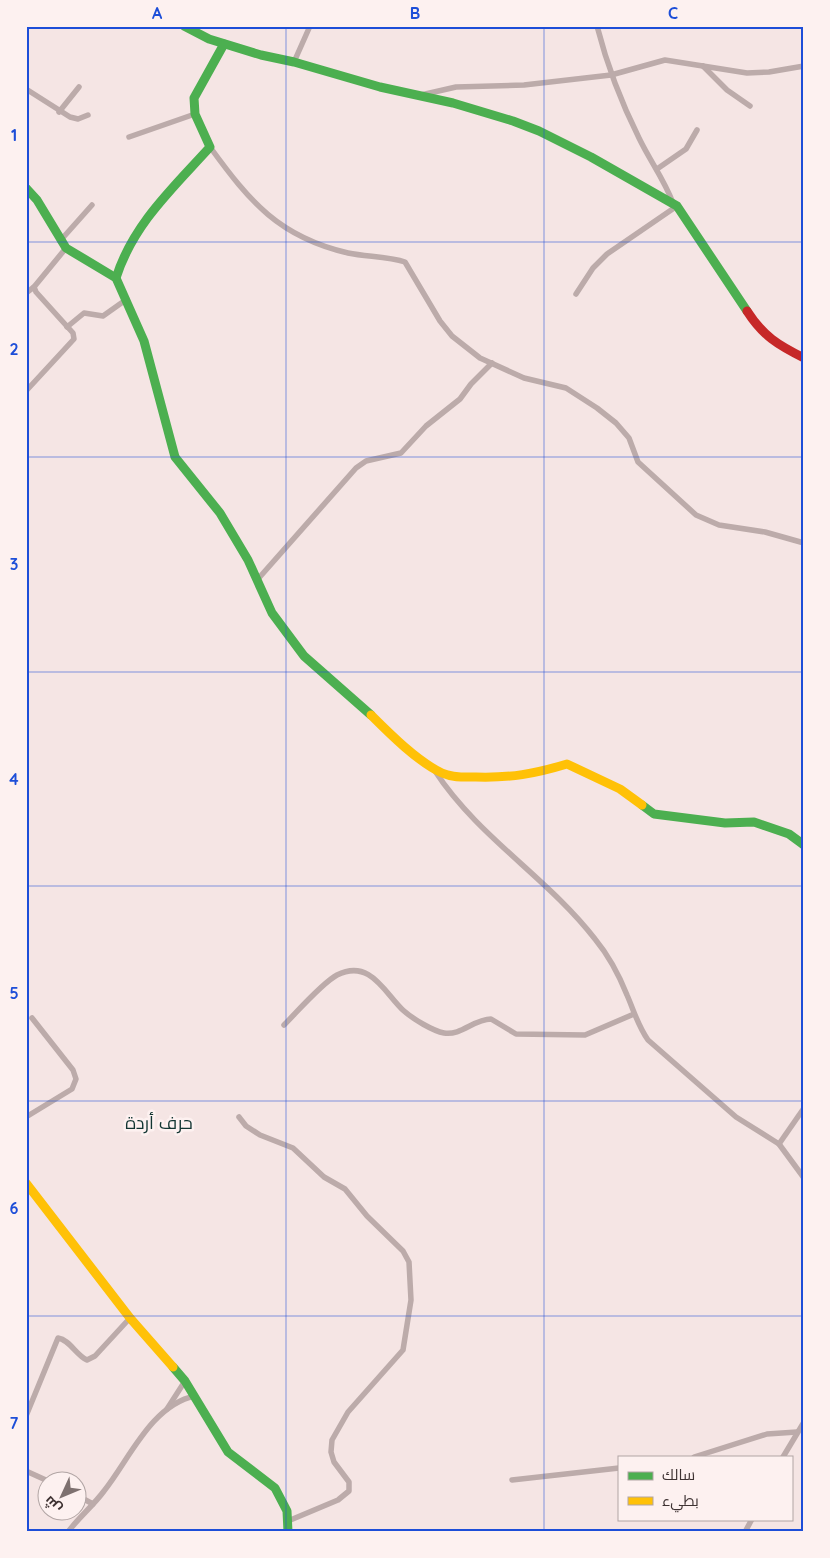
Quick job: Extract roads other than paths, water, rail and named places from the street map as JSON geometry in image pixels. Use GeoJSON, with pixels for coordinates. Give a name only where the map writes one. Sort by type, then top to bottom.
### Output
{"type":"FeatureCollection","features":[{"type":"Feature","properties":{"kind":"street"},"geometry":{"type":"LineString","coordinates":[[184,26],[224,44],[380,87],[453,103],[540,131],[675,204]]}},
{"type":"Feature","properties":{"kind":"street"},"geometry":{"type":"LineString","coordinates":[[294,62],[310,26]]}},
{"type":"Feature","properties":{"kind":"street"},"geometry":{"type":"LineString","coordinates":[[597,26],[610,75],[639,138],[658,169],[675,204],[756,325],[776,344],[804,358]]}},
{"type":"Feature","properties":{"kind":"street"},"geometry":{"type":"LineString","coordinates":[[224,44],[196,94],[194,114],[210,147],[248,196],[284,228],[297,235],[348,253],[405,262],[440,321],[452,336],[472,353],[492,363],[524,378],[566,388],[597,408],[629,438],[638,462],[704,520],[719,525],[765,532],[804,543]]}},
{"type":"Feature","properties":{"kind":"street"},"geometry":{"type":"LineString","coordinates":[[418,95],[456,87],[524,85],[610,75],[665,60],[747,72],[769,72],[804,66]]}},
{"type":"Feature","properties":{"kind":"street"},"geometry":{"type":"LineString","coordinates":[[703,66],[727,90],[750,106]]}},
{"type":"Feature","properties":{"kind":"street"},"geometry":{"type":"LineString","coordinates":[[59,112],[78,87]]}},
{"type":"Feature","properties":{"kind":"street"},"geometry":{"type":"LineString","coordinates":[[26,89],[59,112],[78,119],[88,115]]}},
{"type":"Feature","properties":{"kind":"street"},"geometry":{"type":"LineString","coordinates":[[129,137],[194,114]]}},
{"type":"Feature","properties":{"kind":"street"},"geometry":{"type":"LineString","coordinates":[[658,169],[686,149],[697,130]]}},
{"type":"Feature","properties":{"kind":"street"},"geometry":{"type":"LineString","coordinates":[[116,278],[119,265],[132,238],[167,192],[210,147]]}},
{"type":"Feature","properties":{"kind":"street"},"geometry":{"type":"LineString","coordinates":[[26,188],[37,200],[63,245],[116,278],[127,299],[144,342],[164,410],[174,458],[220,513],[258,579],[272,613],[304,656],[346,691],[401,744],[434,769],[456,777],[507,778],[530,775],[567,764],[620,790],[654,814],[726,823],[754,822],[789,834],[804,845]]}},
{"type":"Feature","properties":{"kind":"street"},"geometry":{"type":"LineString","coordinates":[[576,294],[593,268],[608,254],[675,204]]}},
{"type":"Feature","properties":{"kind":"street"},"geometry":{"type":"LineString","coordinates":[[26,293],[34,287],[92,205]]}},
{"type":"Feature","properties":{"kind":"street"},"geometry":{"type":"LineString","coordinates":[[26,391],[72,344],[74,336],[36,292],[34,287]]}},
{"type":"Feature","properties":{"kind":"street"},"geometry":{"type":"LineString","coordinates":[[67,327],[84,313],[103,316],[127,299]]}},
{"type":"Feature","properties":{"kind":"street"},"geometry":{"type":"LineString","coordinates":[[258,579],[356,468],[366,461],[401,453],[426,426],[460,399],[470,384],[492,363]]}},
{"type":"Feature","properties":{"kind":"street"},"geometry":{"type":"LineString","coordinates":[[434,769],[451,795],[468,814],[550,889],[595,939],[612,962],[642,1031],[656,1048],[740,1120],[779,1144],[804,1178]]}},
{"type":"Feature","properties":{"kind":"street"},"geometry":{"type":"LineString","coordinates":[[284,1024],[337,975],[352,972],[361,972],[374,977],[405,1012],[436,1030],[447,1034],[491,1019],[516,1034],[586,1036],[634,1014]]}},
{"type":"Feature","properties":{"kind":"street"},"geometry":{"type":"LineString","coordinates":[[26,1117],[72,1089],[76,1079],[73,1070],[32,1018]]}},
{"type":"Feature","properties":{"kind":"street"},"geometry":{"type":"LineString","coordinates":[[779,1144],[804,1108]]}},
{"type":"Feature","properties":{"kind":"street"},"geometry":{"type":"LineString","coordinates":[[239,1117],[246,1126],[260,1135],[294,1148],[324,1177],[345,1189],[367,1216],[403,1251],[410,1268],[412,1300],[403,1350],[348,1412],[332,1440],[332,1458],[350,1482],[349,1491],[338,1500],[288,1521]]}},
{"type":"Feature","properties":{"kind":"street"},"geometry":{"type":"LineString","coordinates":[[26,1183],[130,1318],[185,1381],[228,1452],[275,1488],[283,1501],[288,1521],[288,1532]]}},
{"type":"Feature","properties":{"kind":"street"},"geometry":{"type":"LineString","coordinates":[[26,1416],[58,1338],[63,1339],[81,1357],[87,1360],[95,1356],[130,1318]]}},
{"type":"Feature","properties":{"kind":"street"},"geometry":{"type":"LineString","coordinates":[[68,1532],[112,1482],[128,1452],[159,1418],[185,1381]]}},
{"type":"Feature","properties":{"kind":"street"},"geometry":{"type":"LineString","coordinates":[[159,1418],[177,1404],[195,1396]]}},
{"type":"Feature","properties":{"kind":"street"},"geometry":{"type":"LineString","coordinates":[[784,1456],[804,1422]]}},
{"type":"Feature","properties":{"kind":"street"},"geometry":{"type":"LineString","coordinates":[[697,1456],[767,1434],[797,1432]]}},
{"type":"Feature","properties":{"kind":"street"},"geometry":{"type":"LineString","coordinates":[[512,1480],[618,1468]]}},
{"type":"Feature","properties":{"kind":"street"},"geometry":{"type":"LineString","coordinates":[[26,1471],[38,1476]]}},
{"type":"Feature","properties":{"kind":"street"},"geometry":{"type":"LineString","coordinates":[[88,1501],[93,1504]]}},
{"type":"Feature","properties":{"kind":"street"},"geometry":{"type":"LineString","coordinates":[[745,1532],[751,1520]]}},
{"type":"Feature","properties":{"kind":"district","name":"حرف أردة"},"geometry":{"type":"Point","coordinates":[159,1122]}}]}
